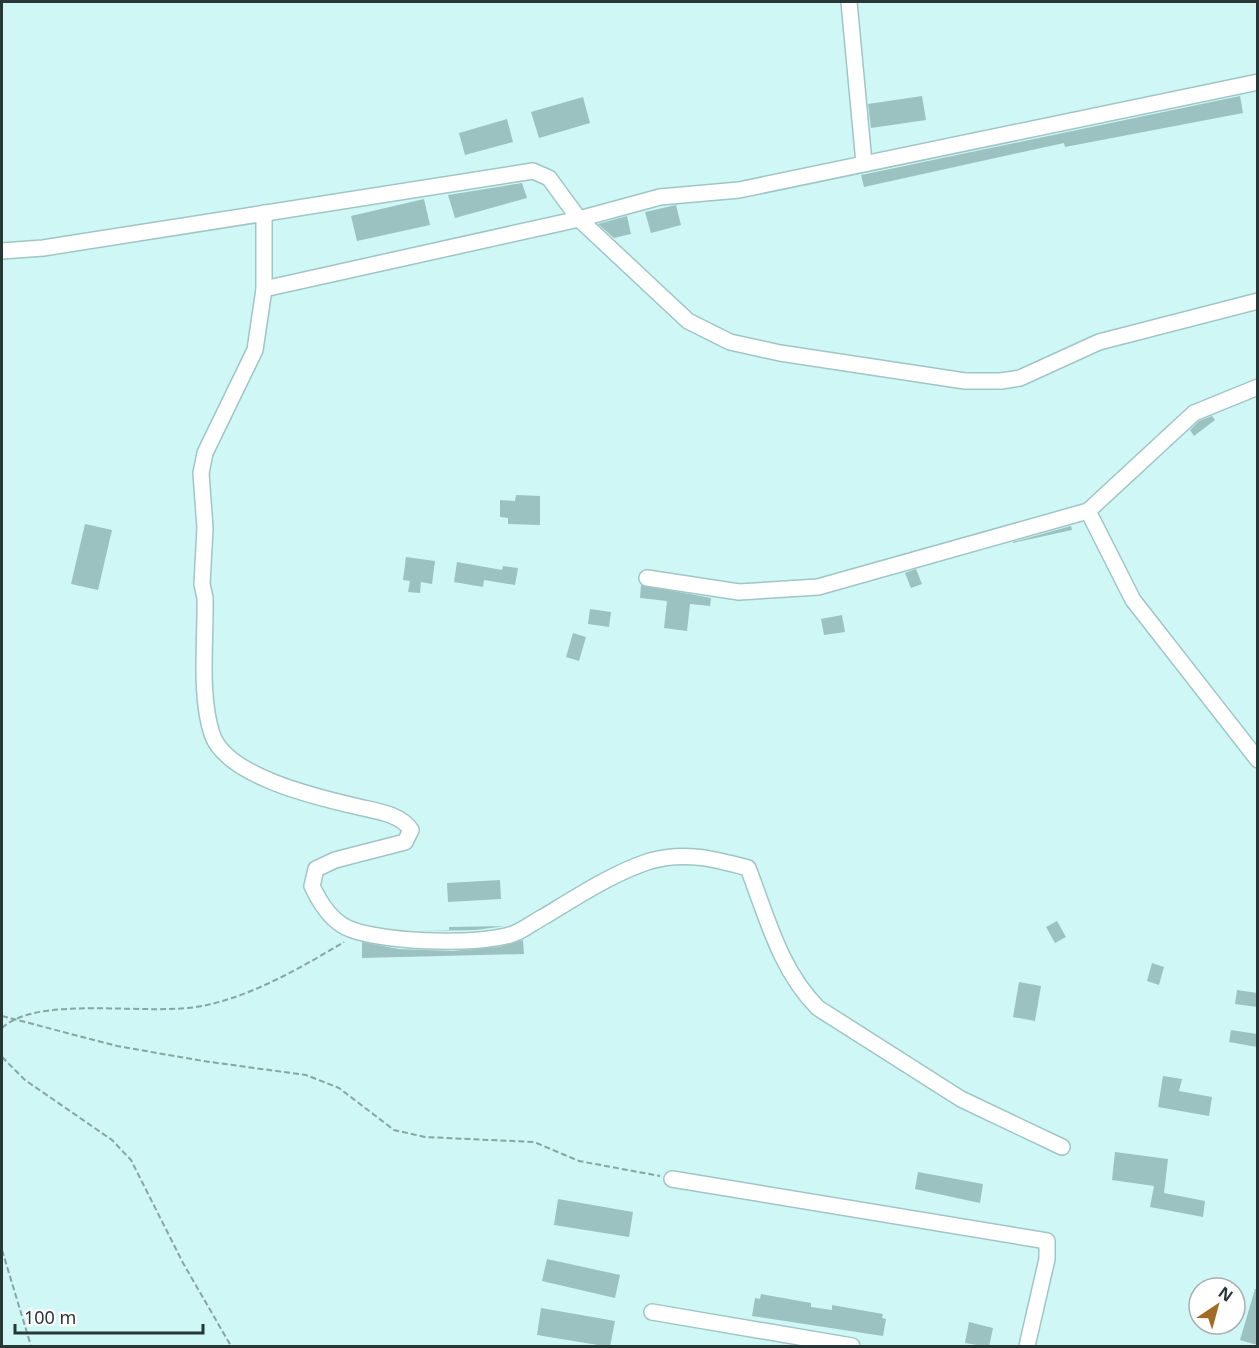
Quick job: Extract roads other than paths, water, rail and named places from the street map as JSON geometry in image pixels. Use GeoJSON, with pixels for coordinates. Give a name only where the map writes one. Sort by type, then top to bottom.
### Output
{"type":"FeatureCollection","features":[{"type":"Feature","properties":{"kind":"street"},"geometry":{"type":"LineString","coordinates":[[849,2],[864,163]]}},
{"type":"Feature","properties":{"kind":"street"},"geometry":{"type":"LineString","coordinates":[[264,289],[579,219],[660,197],[739,190],[1257,81]]}},
{"type":"Feature","properties":{"kind":"street"},"geometry":{"type":"LineString","coordinates":[[2,251],[43,249],[533,171],[549,178],[579,219],[688,321],[730,342],[780,353],[965,381],[1001,381],[1020,378],[1099,342],[1257,301]]}},
{"type":"Feature","properties":{"kind":"street"},"geometry":{"type":"LineString","coordinates":[[264,213],[264,289],[255,350],[205,453],[201,473],[205,528],[202,584],[205,598],[206,696],[212,735],[223,752],[265,779],[299,793],[382,813],[406,823],[411,830],[405,842],[335,860],[316,869],[312,886],[320,904],[342,925],[359,932],[454,941],[488,940],[513,934],[602,882],[649,861],[671,856],[701,855],[748,868],[788,971],[800,990],[818,1008],[961,1099],[1062,1147]]}},
{"type":"Feature","properties":{"kind":"street"},"geometry":{"type":"LineString","coordinates":[[647,579],[739,592],[818,587],[1088,511],[1194,413],[1257,387]]}},
{"type":"Feature","properties":{"kind":"street"},"geometry":{"type":"LineString","coordinates":[[1088,511],[1132,600],[1257,760]]}},
{"type":"Feature","properties":{"kind":"street"},"geometry":{"type":"LineString","coordinates":[[672,1179],[850,1206],[1047,1241],[1047,1259],[1027,1347]]}},
{"type":"Feature","properties":{"kind":"street"},"geometry":{"type":"LineString","coordinates":[[652,1312],[852,1347]]}}]}
